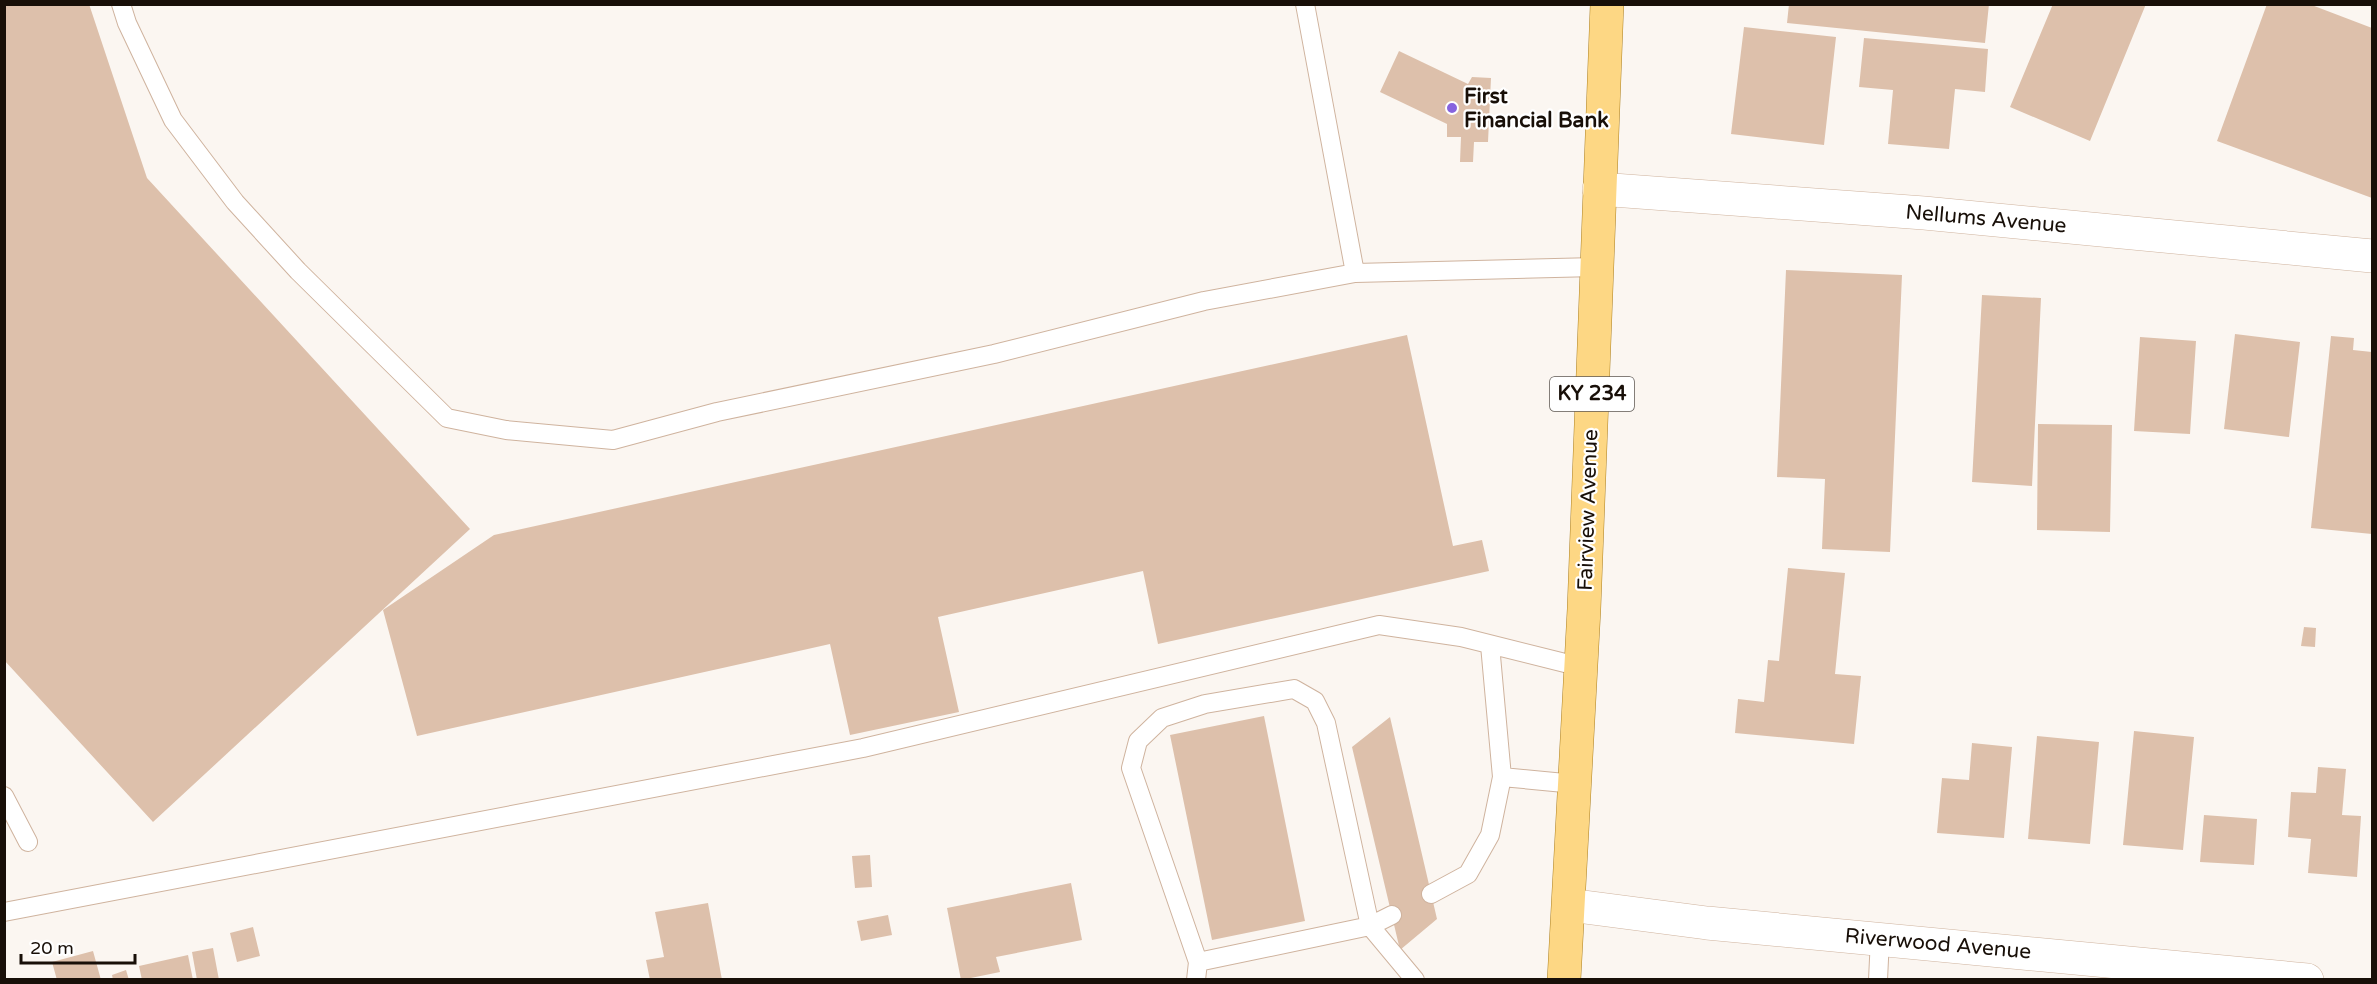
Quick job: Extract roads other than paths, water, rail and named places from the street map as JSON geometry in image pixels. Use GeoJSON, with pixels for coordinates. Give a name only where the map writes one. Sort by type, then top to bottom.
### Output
{"type":"FeatureCollection","features":[{"type":"Feature","properties":{"kind":"main road","name":"Fairview Avenue"},"geometry":{"type":"LineString","coordinates":[[1564,980],[1581,667],[1607,4]]}},
{"type":"Feature","properties":{"kind":"street","name":"Nellums Avenue"},"geometry":{"type":"LineString","coordinates":[[1599,189],[1924,213],[2373,256]]}},
{"type":"Feature","properties":{"kind":"street","name":"Riverwood Avenue"},"geometry":{"type":"LineString","coordinates":[[1569,905],[1707,923],[1880,938],[2114,970],[2307,980]]}},
{"type":"Feature","properties":{"kind":"lane"},"geometry":{"type":"LineString","coordinates":[[121,4],[127,23],[173,120],[235,202],[298,271],[447,418],[506,430],[613,440],[717,412],[994,354],[1204,301],[1354,273],[1596,267]]}},
{"type":"Feature","properties":{"kind":"lane"},"geometry":{"type":"LineString","coordinates":[[1305,4],[1354,273]]}},
{"type":"Feature","properties":{"kind":"lane"},"geometry":{"type":"LineString","coordinates":[[4,912],[864,748],[1380,626],[1461,637],[1581,667]]}},
{"type":"Feature","properties":{"kind":"lane"},"geometry":{"type":"LineString","coordinates":[[1431,894],[1468,874],[1490,835],[1502,777],[1490,645]]}},
{"type":"Feature","properties":{"kind":"lane"},"geometry":{"type":"LineString","coordinates":[[1392,915],[1370,926],[1197,971],[1131,768],[1138,741],[1162,718],[1205,704],[1294,689],[1315,701],[1326,723],[1370,926],[1415,980]]}},
{"type":"Feature","properties":{"kind":"lane"},"geometry":{"type":"LineString","coordinates":[[1502,777],[1575,784]]}},
{"type":"Feature","properties":{"kind":"lane"},"geometry":{"type":"LineString","coordinates":[[4,796],[28,842]]}},
{"type":"Feature","properties":{"kind":"lane"},"geometry":{"type":"LineString","coordinates":[[1878,980],[1880,938]]}},
{"type":"Feature","properties":{"kind":"place","name":"First Financial Bank"},"geometry":{"type":"Point","coordinates":[1452,108]}}]}
